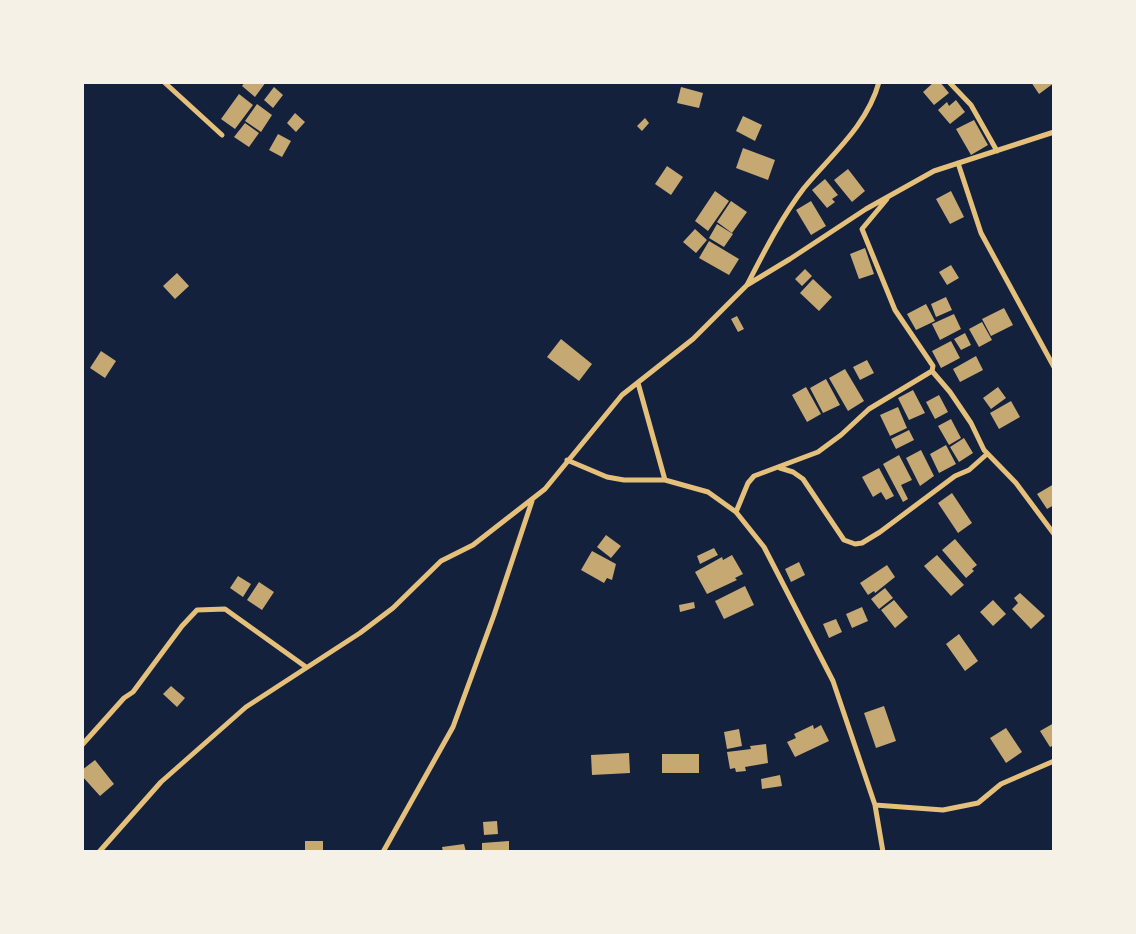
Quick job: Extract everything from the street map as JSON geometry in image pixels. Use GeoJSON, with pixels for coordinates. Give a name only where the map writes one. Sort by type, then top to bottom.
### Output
{"type":"FeatureCollection","features":[{"type":"Feature","properties":{"kind":"street"},"geometry":{"type":"LineString","coordinates":[[164,82],[222,135]]}},
{"type":"Feature","properties":{"kind":"street"},"geometry":{"type":"LineString","coordinates":[[747,285],[771,237],[803,189],[840,149],[866,115],[874,100],[879,82]]}},
{"type":"Feature","properties":{"kind":"street"},"geometry":{"type":"LineString","coordinates":[[949,82],[971,105],[997,151]]}},
{"type":"Feature","properties":{"kind":"street"},"geometry":{"type":"LineString","coordinates":[[99,852],[161,782],[246,707],[360,633],[393,608],[442,561],[472,545],[545,489],[567,460],[622,396],[693,339],[747,285],[889,196],[934,171],[1054,132]]}},
{"type":"Feature","properties":{"kind":"street"},"geometry":{"type":"LineString","coordinates":[[958,163],[981,232],[1054,367]]}},
{"type":"Feature","properties":{"kind":"street"},"geometry":{"type":"LineString","coordinates":[[736,512],[748,483],[765,470],[779,468],[818,452],[869,410],[932,372],[933,366],[895,310],[862,229],[889,196]]}},
{"type":"Feature","properties":{"kind":"street"},"geometry":{"type":"LineString","coordinates":[[932,372],[950,392],[971,424],[987,454],[1016,483],[1054,534]]}},
{"type":"Feature","properties":{"kind":"street"},"geometry":{"type":"LineString","coordinates":[[638,383],[665,480]]}},
{"type":"Feature","properties":{"kind":"street"},"geometry":{"type":"LineString","coordinates":[[779,468],[793,472],[803,479],[844,540],[855,544],[862,543],[894,523],[954,476],[969,470],[987,454]]}},
{"type":"Feature","properties":{"kind":"street"},"geometry":{"type":"LineString","coordinates":[[567,460],[607,478],[665,480],[708,492],[736,512],[764,547],[833,681],[875,805],[883,852]]}},
{"type":"Feature","properties":{"kind":"street"},"geometry":{"type":"LineString","coordinates":[[383,852],[453,727],[494,615],[532,500]]}},
{"type":"Feature","properties":{"kind":"street"},"geometry":{"type":"LineString","coordinates":[[82,745],[124,698],[133,692],[182,626],[197,610],[225,609],[306,667]]}},
{"type":"Feature","properties":{"kind":"street"},"geometry":{"type":"LineString","coordinates":[[875,805],[943,810],[978,803],[1001,784],[1054,761]]}},
{"type":"Feature","properties":{"kind":"building"},"geometry":{"type":"Polygon","coordinates":[[[245,82],[266,82],[255,97],[242,86],[245,82]]]}},
{"type":"Feature","properties":{"kind":"building"},"geometry":{"type":"Polygon","coordinates":[[[934,82],[940,82],[949,93],[934,105],[923,92],[934,82]]]}},
{"type":"Feature","properties":{"kind":"building"},"geometry":{"type":"Polygon","coordinates":[[[1031,82],[1054,82],[1054,83],[1039,94],[1031,82]]]}},
{"type":"Feature","properties":{"kind":"building"},"geometry":{"type":"Polygon","coordinates":[[[274,87],[283,95],[273,108],[264,100],[274,87]]]}},
{"type":"Feature","properties":{"kind":"building"},"geometry":{"type":"Polygon","coordinates":[[[681,87],[703,93],[699,108],[677,103],[681,87]]]}},
{"type":"Feature","properties":{"kind":"building"},"geometry":{"type":"Polygon","coordinates":[[[239,94],[253,105],[235,129],[221,119],[239,94]]]}},
{"type":"Feature","properties":{"kind":"building"},"geometry":{"type":"Polygon","coordinates":[[[956,100],[965,112],[950,124],[938,110],[947,102],[949,106],[956,100]]]}},
{"type":"Feature","properties":{"kind":"building"},"geometry":{"type":"Polygon","coordinates":[[[257,104],[272,115],[261,132],[245,121],[257,104]]]}},
{"type":"Feature","properties":{"kind":"building"},"geometry":{"type":"Polygon","coordinates":[[[295,113],[305,122],[296,132],[287,123],[295,113]]]}},
{"type":"Feature","properties":{"kind":"building"},"geometry":{"type":"Polygon","coordinates":[[[743,116],[762,125],[755,141],[736,131],[743,116]]]}},
{"type":"Feature","properties":{"kind":"building"},"geometry":{"type":"Polygon","coordinates":[[[645,118],[649,123],[642,131],[637,126],[645,118]]]}},
{"type":"Feature","properties":{"kind":"building"},"geometry":{"type":"Polygon","coordinates":[[[974,120],[988,145],[971,155],[956,129],[974,120]]]}},
{"type":"Feature","properties":{"kind":"building"},"geometry":{"type":"Polygon","coordinates":[[[245,123],[259,133],[249,147],[234,137],[245,123]]]}},
{"type":"Feature","properties":{"kind":"building"},"geometry":{"type":"Polygon","coordinates":[[[278,134],[291,141],[282,157],[269,150],[278,134]]]}},
{"type":"Feature","properties":{"kind":"building"},"geometry":{"type":"Polygon","coordinates":[[[743,148],[775,160],[768,180],[736,168],[743,148]]]}},
{"type":"Feature","properties":{"kind":"building"},"geometry":{"type":"Polygon","coordinates":[[[667,166],[683,177],[671,195],[655,184],[667,166]]]}},
{"type":"Feature","properties":{"kind":"building"},"geometry":{"type":"Polygon","coordinates":[[[848,169],[865,191],[852,202],[834,180],[848,169]]]}},
{"type":"Feature","properties":{"kind":"building"},"geometry":{"type":"Polygon","coordinates":[[[825,179],[838,195],[832,199],[835,202],[827,208],[812,190],[825,179]]]}},
{"type":"Feature","properties":{"kind":"building"},"geometry":{"type":"Polygon","coordinates":[[[715,191],[729,201],[708,231],[695,221],[715,191]]]}},
{"type":"Feature","properties":{"kind":"building"},"geometry":{"type":"Polygon","coordinates":[[[951,191],[964,217],[950,224],[936,199],[951,191]]]}},
{"type":"Feature","properties":{"kind":"building"},"geometry":{"type":"Polygon","coordinates":[[[731,201],[747,212],[732,233],[717,222],[731,201]]]}},
{"type":"Feature","properties":{"kind":"building"},"geometry":{"type":"Polygon","coordinates":[[[811,201],[826,226],[811,235],[796,210],[811,201]]]}},
{"type":"Feature","properties":{"kind":"building"},"geometry":{"type":"Polygon","coordinates":[[[717,224],[733,234],[724,247],[709,238],[717,224]]]}},
{"type":"Feature","properties":{"kind":"building"},"geometry":{"type":"Polygon","coordinates":[[[695,229],[707,240],[696,253],[683,242],[695,229]]]}},
{"type":"Feature","properties":{"kind":"building"},"geometry":{"type":"Polygon","coordinates":[[[709,241],[739,259],[729,275],[699,258],[709,241]]]}},
{"type":"Feature","properties":{"kind":"building"},"geometry":{"type":"Polygon","coordinates":[[[865,248],[874,274],[859,279],[850,254],[865,248]]]}},
{"type":"Feature","properties":{"kind":"building"},"geometry":{"type":"Polygon","coordinates":[[[951,265],[959,278],[947,285],[939,272],[951,265]]]}},
{"type":"Feature","properties":{"kind":"building"},"geometry":{"type":"Polygon","coordinates":[[[805,269],[812,276],[802,286],[795,279],[805,269]]]}},
{"type":"Feature","properties":{"kind":"building"},"geometry":{"type":"Polygon","coordinates":[[[177,273],[189,286],[175,299],[163,286],[177,273]]]}},
{"type":"Feature","properties":{"kind":"building"},"geometry":{"type":"Polygon","coordinates":[[[813,279],[832,297],[819,311],[800,293],[813,279]]]}},
{"type":"Feature","properties":{"kind":"building"},"geometry":{"type":"Polygon","coordinates":[[[946,297],[952,310],[936,317],[931,304],[946,297]]]}},
{"type":"Feature","properties":{"kind":"building"},"geometry":{"type":"Polygon","coordinates":[[[926,304],[935,321],[916,330],[907,314],[926,304]]]}},
{"type":"Feature","properties":{"kind":"building"},"geometry":{"type":"Polygon","coordinates":[[[1004,308],[1013,325],[991,336],[982,319],[1004,308]]]}},
{"type":"Feature","properties":{"kind":"building"},"geometry":{"type":"Polygon","coordinates":[[[954,314],[961,329],[940,340],[932,324],[954,314]]]}},
{"type":"Feature","properties":{"kind":"building"},"geometry":{"type":"Polygon","coordinates":[[[737,316],[744,329],[738,332],[731,319],[737,316]]]}},
{"type":"Feature","properties":{"kind":"building"},"geometry":{"type":"Polygon","coordinates":[[[982,322],[992,340],[979,347],[969,329],[982,322]]]}},
{"type":"Feature","properties":{"kind":"building"},"geometry":{"type":"Polygon","coordinates":[[[965,333],[971,345],[961,350],[954,339],[965,333]]]}},
{"type":"Feature","properties":{"kind":"building"},"geometry":{"type":"Polygon","coordinates":[[[561,339],[592,364],[579,381],[547,357],[561,339]]]}},
{"type":"Feature","properties":{"kind":"building"},"geometry":{"type":"Polygon","coordinates":[[[951,341],[960,358],[941,368],[932,351],[951,341]]]}},
{"type":"Feature","properties":{"kind":"building"},"geometry":{"type":"Polygon","coordinates":[[[101,351],[116,361],[105,378],[90,368],[101,351]]]}},
{"type":"Feature","properties":{"kind":"building"},"geometry":{"type":"Polygon","coordinates":[[[976,356],[983,370],[960,382],[953,369],[976,356]]]}},
{"type":"Feature","properties":{"kind":"building"},"geometry":{"type":"Polygon","coordinates":[[[867,360],[874,373],[860,380],[853,367],[867,360]]]}},
{"type":"Feature","properties":{"kind":"building"},"geometry":{"type":"Polygon","coordinates":[[[845,369],[864,401],[848,411],[829,378],[845,369]]]}},
{"type":"Feature","properties":{"kind":"building"},"geometry":{"type":"Polygon","coordinates":[[[826,379],[840,405],[823,413],[810,388],[826,379]]]}},
{"type":"Feature","properties":{"kind":"building"},"geometry":{"type":"Polygon","coordinates":[[[806,387],[821,414],[807,422],[792,395],[806,387]]]}},
{"type":"Feature","properties":{"kind":"building"},"geometry":{"type":"Polygon","coordinates":[[[998,387],[1006,398],[991,409],[983,398],[998,387]]]}},
{"type":"Feature","properties":{"kind":"building"},"geometry":{"type":"Polygon","coordinates":[[[913,390],[925,413],[909,420],[898,398],[913,390]]]}},
{"type":"Feature","properties":{"kind":"building"},"geometry":{"type":"Polygon","coordinates":[[[939,395],[948,412],[935,419],[926,402],[939,395]]]}},
{"type":"Feature","properties":{"kind":"building"},"geometry":{"type":"Polygon","coordinates":[[[1011,401],[1020,417],[999,429],[990,413],[1011,401]]]}},
{"type":"Feature","properties":{"kind":"building"},"geometry":{"type":"Polygon","coordinates":[[[898,407],[907,428],[890,436],[880,415],[898,407]]]}},
{"type":"Feature","properties":{"kind":"building"},"geometry":{"type":"Polygon","coordinates":[[[951,419],[961,438],[949,445],[938,426],[951,419]]]}},
{"type":"Feature","properties":{"kind":"building"},"geometry":{"type":"Polygon","coordinates":[[[909,430],[914,440],[896,449],[891,439],[909,430]]]}},
{"type":"Feature","properties":{"kind":"building"},"geometry":{"type":"Polygon","coordinates":[[[964,438],[973,453],[959,462],[950,447],[964,438]]]}},
{"type":"Feature","properties":{"kind":"building"},"geometry":{"type":"Polygon","coordinates":[[[946,445],[956,464],[939,473],[930,454],[946,445]]]}},
{"type":"Feature","properties":{"kind":"building"},"geometry":{"type":"Polygon","coordinates":[[[921,450],[934,476],[920,486],[906,458],[921,450]]]}},
{"type":"Feature","properties":{"kind":"building"},"geometry":{"type":"Polygon","coordinates":[[[899,455],[912,480],[901,485],[908,499],[903,502],[883,464],[899,455]]]}},
{"type":"Feature","properties":{"kind":"building"},"geometry":{"type":"Polygon","coordinates":[[[879,468],[894,496],[886,500],[881,492],[873,497],[862,477],[879,468]]]}},
{"type":"Feature","properties":{"kind":"building"},"geometry":{"type":"Polygon","coordinates":[[[1054,484],[1054,505],[1047,509],[1037,494],[1054,484]]]}},
{"type":"Feature","properties":{"kind":"building"},"geometry":{"type":"Polygon","coordinates":[[[952,493],[972,523],[958,533],[938,503],[952,493]]]}},
{"type":"Feature","properties":{"kind":"building"},"geometry":{"type":"Polygon","coordinates":[[[606,535],[621,546],[611,558],[597,547],[606,535]]]}},
{"type":"Feature","properties":{"kind":"building"},"geometry":{"type":"Polygon","coordinates":[[[955,539],[977,565],[972,569],[974,571],[966,578],[942,550],[955,539]]]}},
{"type":"Feature","properties":{"kind":"building"},"geometry":{"type":"Polygon","coordinates":[[[714,548],[718,555],[700,564],[697,556],[714,548]]]}},
{"type":"Feature","properties":{"kind":"building"},"geometry":{"type":"Polygon","coordinates":[[[592,551],[616,564],[612,580],[607,578],[604,583],[581,570],[592,551]]]}},
{"type":"Feature","properties":{"kind":"building"},"geometry":{"type":"Polygon","coordinates":[[[732,555],[743,574],[735,578],[737,580],[707,594],[695,572],[722,557],[723,560],[732,555]]]}},
{"type":"Feature","properties":{"kind":"building"},"geometry":{"type":"Polygon","coordinates":[[[937,555],[964,585],[951,596],[924,566],[937,555]]]}},
{"type":"Feature","properties":{"kind":"building"},"geometry":{"type":"Polygon","coordinates":[[[799,562],[805,575],[791,582],[785,569],[799,562]]]}},
{"type":"Feature","properties":{"kind":"building"},"geometry":{"type":"Polygon","coordinates":[[[887,565],[895,577],[875,593],[874,591],[868,595],[860,583],[887,565]]]}},
{"type":"Feature","properties":{"kind":"building"},"geometry":{"type":"Polygon","coordinates":[[[238,576],[251,584],[243,597],[230,588],[238,576]]]}},
{"type":"Feature","properties":{"kind":"building"},"geometry":{"type":"Polygon","coordinates":[[[259,582],[274,592],[262,610],[247,600],[259,582]]]}},
{"type":"Feature","properties":{"kind":"building"},"geometry":{"type":"Polygon","coordinates":[[[745,586],[754,605],[724,619],[715,601],[745,586]]]}},
{"type":"Feature","properties":{"kind":"building"},"geometry":{"type":"Polygon","coordinates":[[[885,588],[893,598],[879,609],[871,599],[885,588]]]}},
{"type":"Feature","properties":{"kind":"building"},"geometry":{"type":"Polygon","coordinates":[[[1020,593],[1045,616],[1031,629],[1012,609],[1018,603],[1014,598],[1020,593]]]}},
{"type":"Feature","properties":{"kind":"building"},"geometry":{"type":"Polygon","coordinates":[[[894,600],[908,617],[895,628],[881,610],[894,600]]]}},
{"type":"Feature","properties":{"kind":"building"},"geometry":{"type":"Polygon","coordinates":[[[993,600],[1006,614],[993,626],[980,612],[993,600]]]}},
{"type":"Feature","properties":{"kind":"building"},"geometry":{"type":"Polygon","coordinates":[[[694,602],[695,608],[680,612],[679,605],[694,602]]]}},
{"type":"Feature","properties":{"kind":"building"},"geometry":{"type":"Polygon","coordinates":[[[862,607],[868,621],[852,628],[846,614],[862,607]]]}},
{"type":"Feature","properties":{"kind":"building"},"geometry":{"type":"Polygon","coordinates":[[[836,619],[842,632],[829,638],[823,624],[836,619]]]}},
{"type":"Feature","properties":{"kind":"building"},"geometry":{"type":"Polygon","coordinates":[[[959,634],[978,661],[965,671],[946,644],[959,634]]]}},
{"type":"Feature","properties":{"kind":"building"},"geometry":{"type":"Polygon","coordinates":[[[171,686],[185,698],[177,707],[163,694],[171,686]]]}},
{"type":"Feature","properties":{"kind":"building"},"geometry":{"type":"Polygon","coordinates":[[[884,706],[896,741],[876,748],[864,713],[884,706]]]}},
{"type":"Feature","properties":{"kind":"building"},"geometry":{"type":"Polygon","coordinates":[[[1054,723],[1054,745],[1050,747],[1040,731],[1054,723]]]}},
{"type":"Feature","properties":{"kind":"building"},"geometry":{"type":"Polygon","coordinates":[[[813,725],[814,729],[821,725],[829,741],[795,757],[787,742],[796,738],[794,734],[813,725]]]}},
{"type":"Feature","properties":{"kind":"building"},"geometry":{"type":"Polygon","coordinates":[[[1006,728],[1022,752],[1006,763],[990,738],[1006,728]]]}},
{"type":"Feature","properties":{"kind":"building"},"geometry":{"type":"Polygon","coordinates":[[[739,729],[742,746],[727,749],[724,732],[739,729]]]}},
{"type":"Feature","properties":{"kind":"building"},"geometry":{"type":"Polygon","coordinates":[[[766,744],[768,763],[745,767],[746,771],[736,772],[735,768],[730,769],[727,752],[751,749],[750,746],[766,744]]]}},
{"type":"Feature","properties":{"kind":"building"},"geometry":{"type":"Polygon","coordinates":[[[629,753],[630,773],[592,775],[591,755],[629,753]]]}},
{"type":"Feature","properties":{"kind":"building"},"geometry":{"type":"Polygon","coordinates":[[[662,754],[699,754],[699,773],[662,773],[662,754]]]}},
{"type":"Feature","properties":{"kind":"building"},"geometry":{"type":"Polygon","coordinates":[[[95,760],[114,784],[100,796],[82,776],[82,770],[95,760]]]}},
{"type":"Feature","properties":{"kind":"building"},"geometry":{"type":"Polygon","coordinates":[[[780,775],[782,786],[762,789],[761,779],[780,775]]]}},
{"type":"Feature","properties":{"kind":"building"},"geometry":{"type":"Polygon","coordinates":[[[497,821],[498,834],[484,835],[483,822],[497,821]]]}},
{"type":"Feature","properties":{"kind":"building"},"geometry":{"type":"Polygon","coordinates":[[[305,841],[323,841],[323,852],[305,852],[305,841]]]}},
{"type":"Feature","properties":{"kind":"building"},"geometry":{"type":"Polygon","coordinates":[[[509,841],[509,852],[482,852],[482,843],[509,841]]]}},
{"type":"Feature","properties":{"kind":"building"},"geometry":{"type":"Polygon","coordinates":[[[464,844],[466,852],[443,852],[442,847],[464,844]]]}}]}
